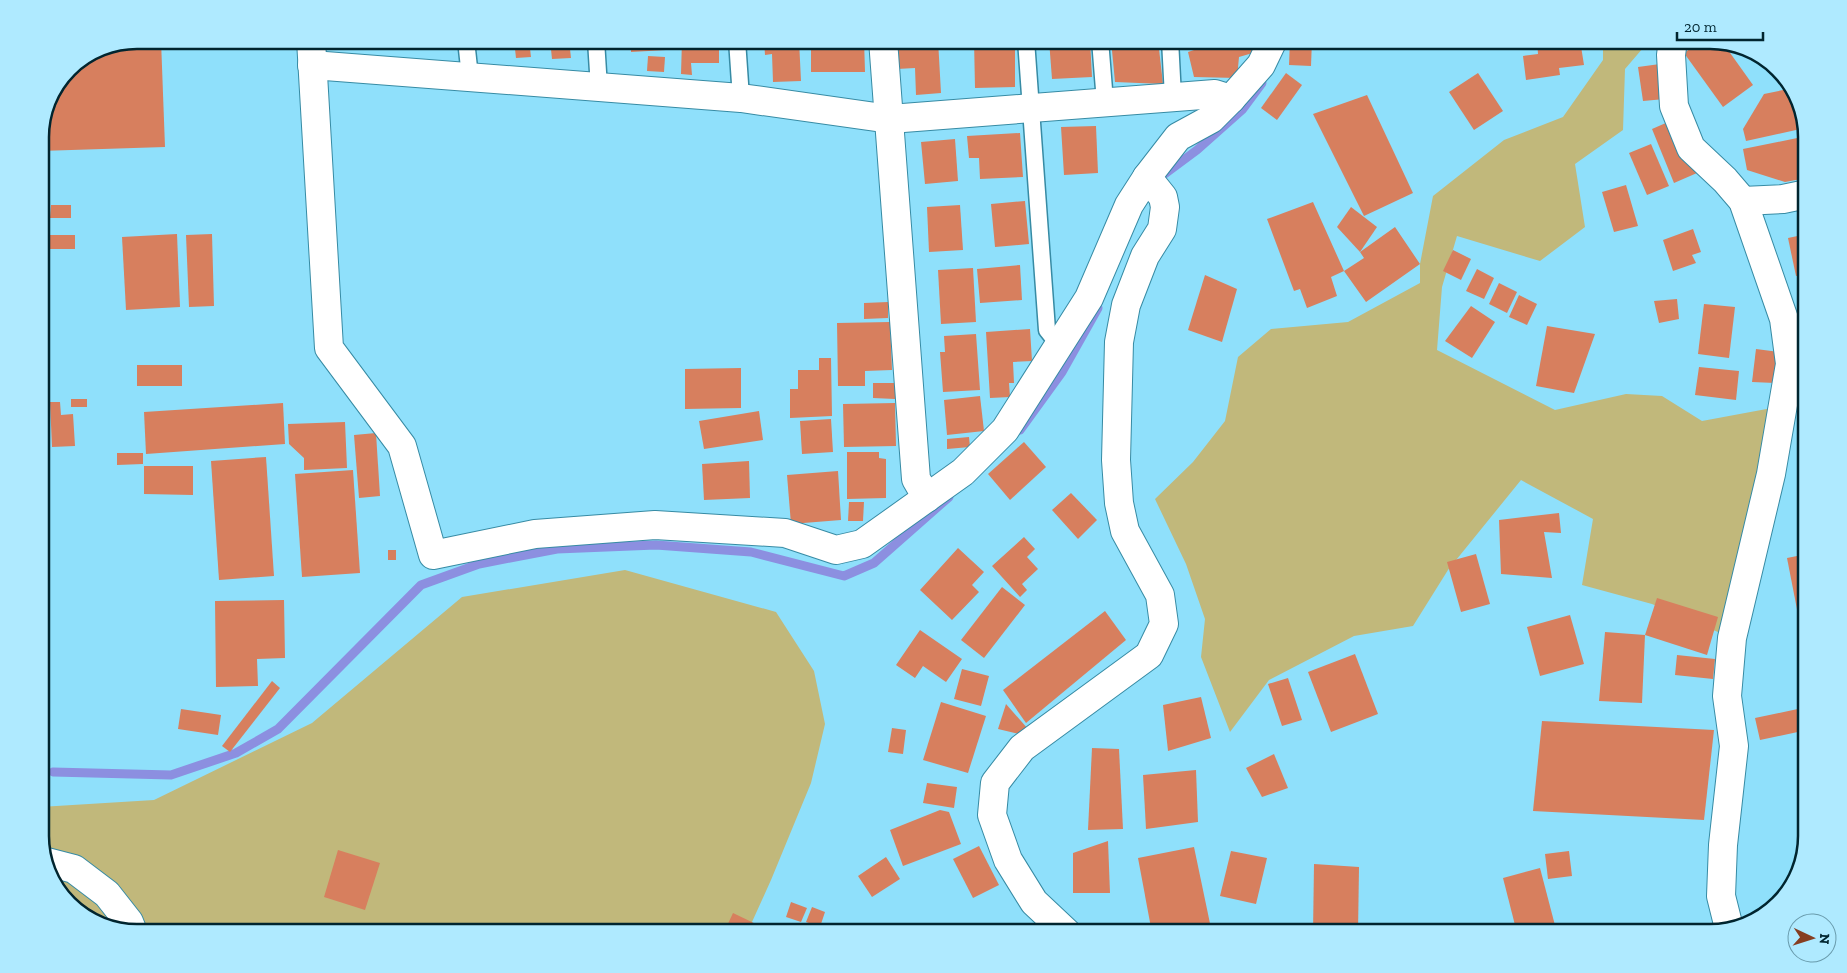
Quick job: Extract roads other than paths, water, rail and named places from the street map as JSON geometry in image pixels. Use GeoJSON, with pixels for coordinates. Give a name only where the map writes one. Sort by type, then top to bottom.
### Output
{"type":"FeatureCollection","features":[{"type":"Feature","properties":{"kind":"street"},"geometry":{"type":"LineString","coordinates":[[885,49],[916,479],[927,498]]}},
{"type":"Feature","properties":{"kind":"street"},"geometry":{"type":"LineString","coordinates":[[1231,98],[1215,94],[890,119],[741,98],[470,77],[311,52],[329,348],[402,446],[433,555],[535,534],[655,525],[785,533],[836,550],[862,544],[963,472],[1005,430],[1089,298],[1129,205],[1154,185],[1178,137],[1211,119],[1231,98],[1261,65],[1269,49]]}},
{"type":"Feature","properties":{"kind":"street"},"geometry":{"type":"LineString","coordinates":[[1671,49],[1670,56],[1674,106],[1691,148],[1725,180],[1743,201],[1784,319],[1790,364],[1771,474],[1732,638],[1727,696],[1734,746],[1723,845],[1721,896],[1727,923]]}},
{"type":"Feature","properties":{"kind":"street"},"geometry":{"type":"LineString","coordinates":[[1057,924],[1034,902],[1008,860],[992,815],[995,783],[1022,748],[1149,655],[1164,624],[1160,595],[1125,531],[1119,503],[1116,460],[1118,342],[1126,305],[1144,256],[1162,229],[1165,207],[1154,185]]}},
{"type":"Feature","properties":{"kind":"street"},"geometry":{"type":"LineString","coordinates":[[1743,201],[1783,199],[1798,196]]}},
{"type":"Feature","properties":{"kind":"street"},"geometry":{"type":"LineString","coordinates":[[53,863],[74,869],[107,894],[130,924]]}},
{"type":"Feature","properties":{"kind":"lane"},"geometry":{"type":"LineString","coordinates":[[467,49],[470,77]]}},
{"type":"Feature","properties":{"kind":"lane"},"geometry":{"type":"LineString","coordinates":[[597,49],[599,88]]}},
{"type":"Feature","properties":{"kind":"lane"},"geometry":{"type":"LineString","coordinates":[[738,49],[741,98]]}},
{"type":"Feature","properties":{"kind":"lane"},"geometry":{"type":"LineString","coordinates":[[1027,49],[1046,330],[1059,345]]}},
{"type":"Feature","properties":{"kind":"lane"},"geometry":{"type":"LineString","coordinates":[[1101,49],[1105,102]]}},
{"type":"Feature","properties":{"kind":"lane"},"geometry":{"type":"LineString","coordinates":[[1170,49],[1173,97]]}},
{"type":"Feature","properties":{"kind":"waterway"},"geometry":{"type":"LineString","coordinates":[[1162,176],[1197,150],[1242,110],[1262,83]]}},
{"type":"Feature","properties":{"kind":"waterway"},"geometry":{"type":"LineString","coordinates":[[1020,430],[1062,372],[1098,308]]}},
{"type":"Feature","properties":{"kind":"waterway"},"geometry":{"type":"LineString","coordinates":[[53,772],[171,775],[236,753],[278,729],[421,585],[479,564],[557,549],[656,545],[751,552],[844,576],[874,563],[949,497]]}}]}
